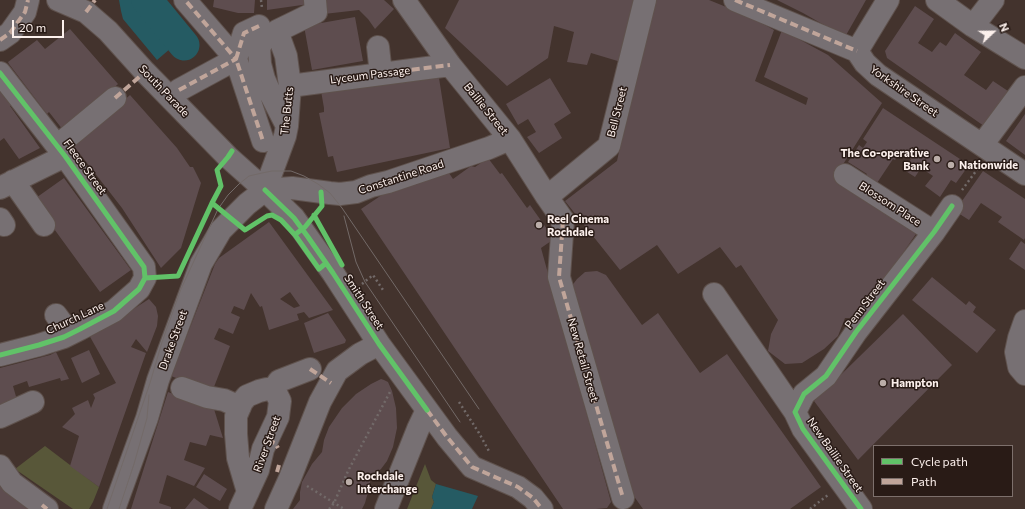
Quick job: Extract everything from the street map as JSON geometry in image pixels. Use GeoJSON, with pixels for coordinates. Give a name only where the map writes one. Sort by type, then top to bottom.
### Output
{"type":"FeatureCollection","features":[{"type":"Feature","properties":{"kind":"street"},"geometry":{"type":"LineString","coordinates":[[0,40],[10,33],[25,12],[28,0]]}},
{"type":"Feature","properties":{"kind":"street","name":"South Parade"},"geometry":{"type":"LineString","coordinates":[[58,0],[90,6],[108,31],[145,72],[224,153],[265,190]]}},
{"type":"Feature","properties":{"kind":"street"},"geometry":{"type":"LineString","coordinates":[[185,0],[236,59],[263,141]]}},
{"type":"Feature","properties":{"kind":"street"},"geometry":{"type":"LineString","coordinates":[[179,90],[236,59],[244,34],[268,28],[316,12],[315,0]]}},
{"type":"Feature","properties":{"kind":"street","name":"Baillie Street"},"geometry":{"type":"LineString","coordinates":[[404,0],[450,65],[510,139],[546,197],[563,220]]}},
{"type":"Feature","properties":{"kind":"street","name":"Bell Street"},"geometry":{"type":"LineString","coordinates":[[546,197],[609,146],[645,0]]}},
{"type":"Feature","properties":{"kind":"street","name":"Yorkshire Street"},"geometry":{"type":"LineString","coordinates":[[735,0],[857,51],[865,63],[878,75],[1025,174]]}},
{"type":"Feature","properties":{"kind":"street"},"geometry":{"type":"LineString","coordinates":[[857,51],[888,0]]}},
{"type":"Feature","properties":{"kind":"street"},"geometry":{"type":"LineString","coordinates":[[937,0],[973,26],[1025,58]]}},
{"type":"Feature","properties":{"kind":"street"},"geometry":{"type":"LineString","coordinates":[[973,26],[993,0]]}},
{"type":"Feature","properties":{"kind":"street"},"geometry":{"type":"LineString","coordinates":[[268,28],[259,48],[260,64],[268,90],[287,126]]}},
{"type":"Feature","properties":{"kind":"street","name":"The Butts"},"geometry":{"type":"LineString","coordinates":[[265,190],[282,147],[287,126],[290,86],[286,56],[268,28]]}},
{"type":"Feature","properties":{"kind":"street"},"geometry":{"type":"LineString","coordinates":[[376,74],[380,65],[378,47]]}},
{"type":"Feature","properties":{"kind":"street","name":"Lyceum Passage"},"geometry":{"type":"LineString","coordinates":[[290,86],[450,65]]}},
{"type":"Feature","properties":{"kind":"street","name":"Fleece Street"},"geometry":{"type":"LineString","coordinates":[[0,73],[61,151],[144,267],[145,278]]}},
{"type":"Feature","properties":{"kind":"street"},"geometry":{"type":"LineString","coordinates":[[986,148],[1025,86]]}},
{"type":"Feature","properties":{"kind":"street"},"geometry":{"type":"LineString","coordinates":[[44,225],[6,184],[61,151],[115,98]]}},
{"type":"Feature","properties":{"kind":"street","name":"Constantine Road"},"geometry":{"type":"LineString","coordinates":[[265,190],[292,188],[340,194],[356,192],[488,148],[510,139]]}},
{"type":"Feature","properties":{"kind":"street","name":"Blossom Place"},"geometry":{"type":"LineString","coordinates":[[845,175],[934,232]]}},
{"type":"Feature","properties":{"kind":"street","name":"Smith Street"},"geometry":{"type":"LineString","coordinates":[[265,190],[294,218],[333,273],[379,344],[447,437],[472,467],[518,488],[532,498],[542,509]]}},
{"type":"Feature","properties":{"kind":"street","name":"Drake Street"},"geometry":{"type":"LineString","coordinates":[[114,509],[147,418],[158,380],[201,264],[221,230],[246,204],[265,190]]}},
{"type":"Feature","properties":{"kind":"street","name":"Penn Street"},"geometry":{"type":"LineString","coordinates":[[795,412],[804,394],[826,376],[856,332],[934,232],[952,206]]}},
{"type":"Feature","properties":{"kind":"street","name":"New Retail Street"},"geometry":{"type":"LineString","coordinates":[[563,220],[559,277],[623,498]]}},
{"type":"Feature","properties":{"kind":"street","name":"Church Lane"},"geometry":{"type":"LineString","coordinates":[[0,355],[39,346],[70,334],[114,311],[139,289],[145,278]]}},
{"type":"Feature","properties":{"kind":"street","name":"New Baillie Street"},"geometry":{"type":"LineString","coordinates":[[714,294],[795,412],[803,429],[852,506]]}},
{"type":"Feature","properties":{"kind":"street"},"geometry":{"type":"LineString","coordinates":[[56,315],[70,334]]}},
{"type":"Feature","properties":{"kind":"street"},"geometry":{"type":"LineString","coordinates":[[1025,321],[1016,352],[1019,367],[1025,374]]}},
{"type":"Feature","properties":{"kind":"street"},"geometry":{"type":"LineString","coordinates":[[276,509],[320,402],[337,372],[360,354],[379,344]]}},
{"type":"Feature","properties":{"kind":"street"},"geometry":{"type":"LineString","coordinates":[[182,388],[224,400],[240,407],[247,396],[267,389],[273,390],[279,381],[310,369]]}},
{"type":"Feature","properties":{"kind":"street","name":"River Street"},"geometry":{"type":"LineString","coordinates":[[244,500],[258,470],[263,449],[278,417],[280,401],[277,394],[273,390]]}},
{"type":"Feature","properties":{"kind":"street"},"geometry":{"type":"LineString","coordinates":[[0,416],[33,402]]}},
{"type":"Feature","properties":{"kind":"street","name":"River Street"},"geometry":{"type":"LineString","coordinates":[[240,407],[236,416],[236,434],[244,500]]}},
{"type":"Feature","properties":{"kind":"street"},"geometry":{"type":"LineString","coordinates":[[386,509],[427,410]]}},
{"type":"Feature","properties":{"kind":"street"},"geometry":{"type":"LineString","coordinates":[[0,466],[12,483],[45,507]]}},
{"type":"Feature","properties":{"kind":"path"},"geometry":{"type":"LineString","coordinates":[[952,206],[986,148]]}},
{"type":"Feature","properties":{"kind":"path"},"geometry":{"type":"LineString","coordinates":[[358,287],[373,275],[383,290]]}},
{"type":"Feature","properties":{"kind":"path"},"geometry":{"type":"LineString","coordinates":[[329,509],[334,503],[348,471],[391,391]]}},
{"type":"Feature","properties":{"kind":"path"},"geometry":{"type":"LineString","coordinates":[[459,402],[479,432],[496,464],[498,479]]}},
{"type":"Feature","properties":{"kind":"shaded area"},"geometry":{"type":"Polygon","coordinates":[[[45,446],[99,487],[89,509],[73,509],[15,469],[45,446]]]}},
{"type":"Feature","properties":{"kind":"shaded area"},"geometry":{"type":"Polygon","coordinates":[[[425,464],[431,480],[436,484],[432,497],[434,502],[431,509],[407,509],[425,464]]]}},
{"type":"Feature","properties":{"kind":"water"},"geometry":{"type":"Polygon","coordinates":[[[119,0],[163,0],[191,31],[157,60],[123,19],[119,0]]]}},
{"type":"Feature","properties":{"kind":"water"},"geometry":{"type":"Polygon","coordinates":[[[436,484],[478,496],[472,509],[431,509],[434,502],[432,497],[436,484]]]}},
{"type":"Feature","properties":{"kind":"building"},"geometry":{"type":"Polygon","coordinates":[[[214,0],[255,0],[254,13],[238,13],[213,7],[214,0]]]}},
{"type":"Feature","properties":{"kind":"building"},"geometry":{"type":"Polygon","coordinates":[[[267,0],[309,0],[309,4],[267,10],[267,0]]]}},
{"type":"Feature","properties":{"kind":"building"},"geometry":{"type":"Polygon","coordinates":[[[321,0],[384,0],[394,9],[375,29],[359,10],[324,14],[321,0]]]}},
{"type":"Feature","properties":{"kind":"building"},"geometry":{"type":"Polygon","coordinates":[[[459,0],[639,0],[621,62],[591,53],[587,65],[567,62],[574,32],[554,26],[548,58],[507,86],[445,28],[459,0]]]}},
{"type":"Feature","properties":{"kind":"building"},"geometry":{"type":"Polygon","coordinates":[[[651,0],[709,0],[751,17],[774,30],[755,81],[806,105],[808,98],[764,77],[782,30],[828,55],[882,103],[835,177],[918,231],[881,285],[866,299],[870,306],[852,318],[845,318],[838,336],[824,349],[802,363],[785,364],[768,351],[771,334],[778,320],[741,265],[736,268],[720,247],[678,274],[657,245],[620,270],[565,201],[617,161],[651,0]]]}},
{"type":"Feature","properties":{"kind":"building"},"geometry":{"type":"Polygon","coordinates":[[[777,0],[866,0],[845,37],[777,0]]]}},
{"type":"Feature","properties":{"kind":"building"},"geometry":{"type":"Polygon","coordinates":[[[915,6],[934,19],[918,43],[932,52],[940,42],[946,46],[955,33],[981,52],[964,75],[986,90],[993,81],[1008,91],[984,126],[887,58],[885,51],[915,6]]]}},
{"type":"Feature","properties":{"kind":"building"},"geometry":{"type":"Polygon","coordinates":[[[355,17],[363,61],[312,70],[304,26],[355,17]]]}},
{"type":"Feature","properties":{"kind":"building"},"geometry":{"type":"Polygon","coordinates":[[[70,29],[118,84],[88,113],[63,130],[49,112],[47,114],[8,62],[37,40],[45,49],[70,29]]]}},
{"type":"Feature","properties":{"kind":"building"},"geometry":{"type":"Polygon","coordinates":[[[439,78],[450,148],[337,172],[333,156],[328,157],[319,113],[324,112],[321,91],[439,78]]]}},
{"type":"Feature","properties":{"kind":"building"},"geometry":{"type":"Polygon","coordinates":[[[550,78],[571,113],[554,124],[562,138],[539,153],[527,137],[536,132],[528,119],[518,125],[506,104],[550,78]]]}},
{"type":"Feature","properties":{"kind":"building"},"geometry":{"type":"Polygon","coordinates":[[[0,85],[13,103],[10,106],[40,148],[19,159],[4,138],[0,141],[0,85]]]}},
{"type":"Feature","properties":{"kind":"building"},"geometry":{"type":"Polygon","coordinates":[[[130,95],[177,148],[190,167],[193,167],[201,183],[181,248],[161,268],[122,208],[73,145],[130,95]]]}},
{"type":"Feature","properties":{"kind":"building"},"geometry":{"type":"Polygon","coordinates":[[[883,108],[969,165],[956,183],[951,180],[940,197],[925,186],[933,176],[921,168],[915,177],[904,170],[911,159],[901,152],[895,160],[893,159],[875,186],[864,179],[867,174],[848,162],[859,145],[863,148],[867,142],[863,139],[883,108]]]}},
{"type":"Feature","properties":{"kind":"building"},"geometry":{"type":"Polygon","coordinates":[[[1025,114],[1025,155],[1006,141],[1025,114]]]}},
{"type":"Feature","properties":{"kind":"building"},"geometry":{"type":"Polygon","coordinates":[[[488,158],[500,174],[502,173],[527,208],[530,205],[554,239],[541,248],[611,502],[607,508],[563,509],[361,209],[410,176],[416,185],[445,167],[453,179],[471,166],[475,167],[488,158]]]}},
{"type":"Feature","properties":{"kind":"building"},"geometry":{"type":"Polygon","coordinates":[[[983,171],[1025,199],[1024,240],[998,222],[1002,217],[981,203],[969,220],[955,211],[983,171]]]}},
{"type":"Feature","properties":{"kind":"building"},"geometry":{"type":"Polygon","coordinates":[[[64,178],[131,270],[100,292],[33,200],[64,178]]]}},
{"type":"Feature","properties":{"kind":"building"},"geometry":{"type":"Polygon","coordinates":[[[269,222],[333,310],[309,318],[304,312],[297,314],[299,320],[269,330],[262,306],[260,307],[251,293],[244,310],[234,306],[231,313],[240,317],[233,334],[219,328],[214,339],[230,346],[212,392],[171,376],[215,264],[219,258],[269,222]],[[290,292],[280,299],[294,308],[300,306],[290,292]]]}},
{"type":"Feature","properties":{"kind":"building"},"geometry":{"type":"Polygon","coordinates":[[[1021,241],[1025,244],[1025,270],[1009,259],[1021,241]]]}},
{"type":"Feature","properties":{"kind":"building"},"geometry":{"type":"Polygon","coordinates":[[[597,271],[606,275],[642,325],[658,313],[700,373],[727,354],[821,487],[790,509],[643,509],[633,495],[571,287],[585,272],[597,271]]]}},
{"type":"Feature","properties":{"kind":"building"},"geometry":{"type":"Polygon","coordinates":[[[932,277],[966,305],[969,301],[976,307],[973,312],[996,330],[977,353],[912,300],[932,277]]]}},
{"type":"Feature","properties":{"kind":"building"},"geometry":{"type":"Polygon","coordinates":[[[149,299],[156,307],[158,316],[157,326],[147,352],[136,339],[131,347],[146,353],[99,487],[70,466],[79,436],[62,427],[75,414],[72,408],[88,400],[91,408],[95,398],[93,394],[116,383],[89,335],[118,319],[149,299]]]}},
{"type":"Feature","properties":{"kind":"building"},"geometry":{"type":"Polygon","coordinates":[[[328,313],[346,340],[345,343],[314,353],[304,323],[328,313]]]}},
{"type":"Feature","properties":{"kind":"building","name":"Hampton"},"geometry":{"type":"Polygon","coordinates":[[[903,314],[952,365],[858,460],[814,401],[903,314]]]}},
{"type":"Feature","properties":{"kind":"building"},"geometry":{"type":"Polygon","coordinates":[[[89,350],[100,374],[82,383],[71,358],[89,350]]]}},
{"type":"Feature","properties":{"kind":"building"},"geometry":{"type":"Polygon","coordinates":[[[56,352],[69,379],[61,381],[60,378],[29,387],[27,381],[13,386],[17,400],[0,412],[0,368],[50,355],[56,352]]]}},
{"type":"Feature","properties":{"kind":"building"},"geometry":{"type":"Polygon","coordinates":[[[381,379],[388,382],[392,391],[396,408],[397,428],[393,447],[387,461],[381,469],[370,478],[370,485],[362,509],[293,509],[300,500],[302,482],[312,464],[322,452],[324,440],[329,427],[342,408],[356,394],[381,379]]]}},
{"type":"Feature","properties":{"kind":"building"},"geometry":{"type":"Polygon","coordinates":[[[168,392],[214,409],[223,438],[210,435],[206,446],[190,442],[184,460],[205,468],[194,486],[167,475],[159,503],[171,507],[171,509],[131,509],[168,392]]]}},
{"type":"Feature","properties":{"kind":"building"},"geometry":{"type":"Polygon","coordinates":[[[204,474],[227,489],[220,501],[196,487],[204,474]]]}},
{"type":"Feature","properties":{"kind":"building"},"geometry":{"type":"Polygon","coordinates":[[[0,486],[28,509],[0,509],[0,486]]]}},
{"type":"Feature","properties":{"kind":"building"},"geometry":{"type":"Polygon","coordinates":[[[194,498],[209,509],[185,509],[194,498]]]}},
{"type":"Feature","properties":{"kind":"waterway"},"geometry":{"type":"LineString","coordinates":[[147,0],[184,45]]}},
{"type":"Feature","properties":{"kind":"tram line"},"geometry":{"type":"LineString","coordinates":[[107,509],[181,289],[218,209],[228,195],[249,176],[272,171],[291,171],[304,176],[330,193],[342,208],[479,409]]}},
{"type":"Feature","properties":{"kind":"tram line"},"geometry":{"type":"LineString","coordinates":[[344,216],[356,262],[365,282],[460,422]]}},
{"type":"Feature","properties":{"kind":"tram line"},"geometry":{"type":"LineString","coordinates":[[119,509],[147,418],[149,395]]}},
{"type":"Feature","properties":{"kind":"marked path"},"geometry":{"type":"LineString","coordinates":[[0,40],[10,33],[25,12],[28,0]]}},
{"type":"Feature","properties":{"kind":"marked path"},"geometry":{"type":"LineString","coordinates":[[86,12],[95,0]]}},
{"type":"Feature","properties":{"kind":"marked path"},"geometry":{"type":"LineString","coordinates":[[179,90],[236,59],[185,0]]}},
{"type":"Feature","properties":{"kind":"marked path"},"geometry":{"type":"LineString","coordinates":[[735,0],[857,51]]}},
{"type":"Feature","properties":{"kind":"marked path"},"geometry":{"type":"LineString","coordinates":[[259,26],[244,33],[236,59],[263,141]]}},
{"type":"Feature","properties":{"kind":"marked path"},"geometry":{"type":"LineString","coordinates":[[376,74],[450,65]]}},
{"type":"Feature","properties":{"kind":"marked path"},"geometry":{"type":"LineString","coordinates":[[115,98],[145,72]]}},
{"type":"Feature","properties":{"kind":"marked path"},"geometry":{"type":"LineString","coordinates":[[563,220],[559,277],[623,498]]}},
{"type":"Feature","properties":{"kind":"marked path"},"geometry":{"type":"LineString","coordinates":[[310,369],[331,383]]}},
{"type":"Feature","properties":{"kind":"marked path"},"geometry":{"type":"LineString","coordinates":[[427,410],[472,467],[518,487],[533,498],[542,509]]}},
{"type":"Feature","properties":{"kind":"marked path"},"geometry":{"type":"LineString","coordinates":[[267,440],[275,443],[278,448]]}},
{"type":"Feature","properties":{"kind":"marked path"},"geometry":{"type":"LineString","coordinates":[[277,472],[279,465]]}},
{"type":"Feature","properties":{"kind":"marked path"},"geometry":{"type":"LineString","coordinates":[[42,505],[47,509]]}},
{"type":"Feature","properties":{"kind":"cycle path"},"geometry":{"type":"LineString","coordinates":[[0,73],[65,156],[144,267],[145,278]]}},
{"type":"Feature","properties":{"kind":"cycle path"},"geometry":{"type":"LineString","coordinates":[[145,278],[178,276],[221,186],[217,170],[232,151]]}},
{"type":"Feature","properties":{"kind":"cycle path"},"geometry":{"type":"LineString","coordinates":[[265,190],[294,218],[308,237],[379,344],[427,410]]}},
{"type":"Feature","properties":{"kind":"cycle path"},"geometry":{"type":"LineString","coordinates":[[297,233],[305,227],[322,206],[321,192]]}},
{"type":"Feature","properties":{"kind":"cycle path"},"geometry":{"type":"LineString","coordinates":[[212,203],[245,230],[267,216],[272,215],[281,220],[295,235],[319,269],[326,263]]}},
{"type":"Feature","properties":{"kind":"cycle path"},"geometry":{"type":"LineString","coordinates":[[861,509],[803,429],[795,412],[804,394],[826,376],[856,332],[934,232],[952,206]]}},
{"type":"Feature","properties":{"kind":"cycle path"},"geometry":{"type":"LineString","coordinates":[[314,215],[342,265]]}},
{"type":"Feature","properties":{"kind":"cycle path"},"geometry":{"type":"LineString","coordinates":[[0,355],[64,337],[114,311],[139,289],[145,278]]}},
{"type":"Feature","properties":{"kind":"place","name":"The Co-operative Bank"},"geometry":{"type":"Point","coordinates":[937,159]}},
{"type":"Feature","properties":{"kind":"place","name":"Nationwide"},"geometry":{"type":"Point","coordinates":[951,165]}},
{"type":"Feature","properties":{"kind":"place","name":"Reel Cinema Rochdale"},"geometry":{"type":"Point","coordinates":[539,225]}},
{"type":"Feature","properties":{"kind":"place","name":"Hampton"},"geometry":{"type":"Point","coordinates":[883,383]}},
{"type":"Feature","properties":{"kind":"place","name":"Rochdale Interchange"},"geometry":{"type":"Point","coordinates":[349,482]}}]}
